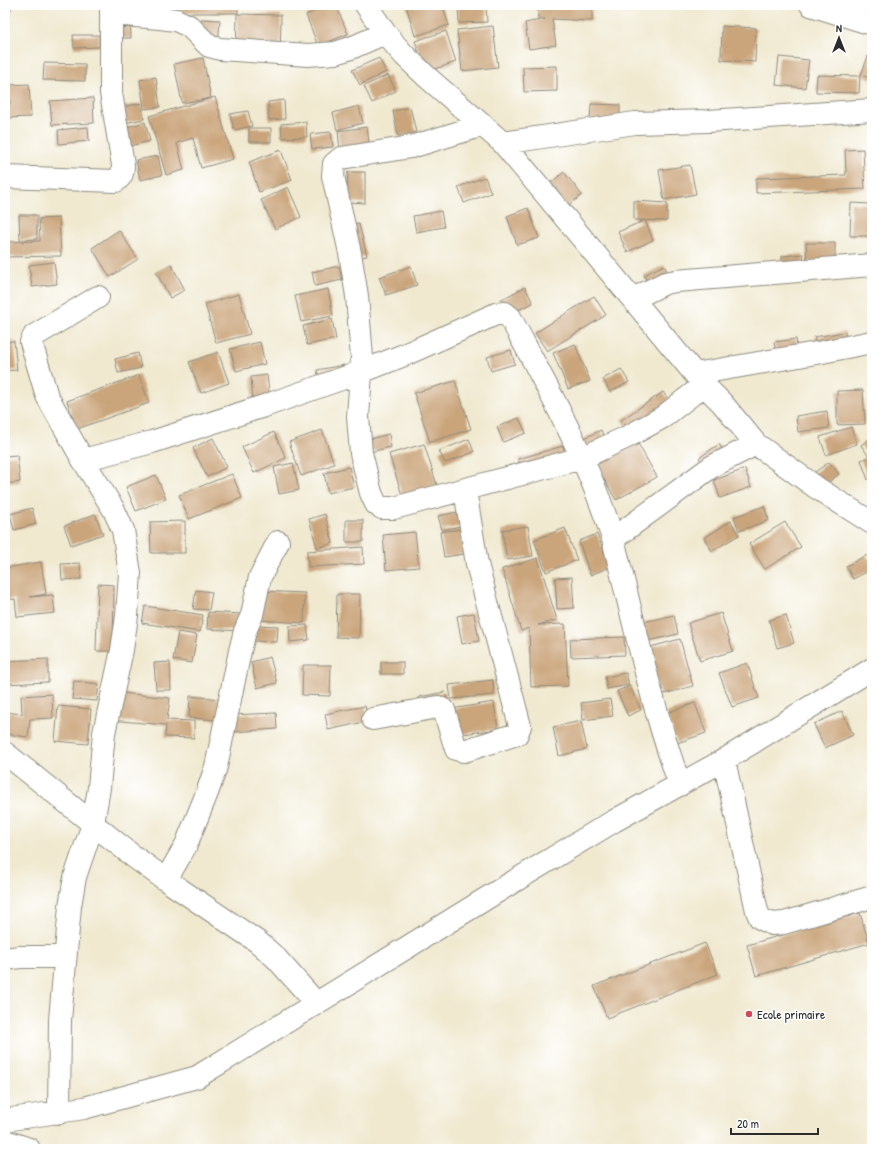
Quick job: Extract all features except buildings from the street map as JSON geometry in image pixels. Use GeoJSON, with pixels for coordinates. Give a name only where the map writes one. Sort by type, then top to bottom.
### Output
{"type":"FeatureCollection","features":[{"type":"Feature","properties":{"kind":"street"},"geometry":{"type":"LineString","coordinates":[[366,5],[385,33],[404,55],[428,78],[503,143],[700,380],[722,403],[756,444],[817,488],[872,523]]}},
{"type":"Feature","properties":{"kind":"street"},"geometry":{"type":"LineString","coordinates":[[811,5],[872,24]]}},
{"type":"Feature","properties":{"kind":"street"},"geometry":{"type":"LineString","coordinates":[[5,177],[116,180],[121,177],[123,165],[111,93],[111,10],[176,20],[190,26],[209,46],[220,49],[308,55],[335,53],[351,48],[385,33]]}},
{"type":"Feature","properties":{"kind":"street"},"geometry":{"type":"LineString","coordinates":[[503,143],[635,123],[708,121],[872,110]]}},
{"type":"Feature","properties":{"kind":"street"},"geometry":{"type":"LineString","coordinates":[[483,126],[411,147],[342,158],[334,164],[333,176],[350,253],[362,358],[358,417],[361,453],[371,493],[376,504],[382,508],[394,508],[582,458],[630,436],[663,417],[700,380],[872,342]]}},
{"type":"Feature","properties":{"kind":"street"},"geometry":{"type":"LineString","coordinates":[[633,299],[665,284],[676,281],[872,266]]}},
{"type":"Feature","properties":{"kind":"street"},"geometry":{"type":"LineString","coordinates":[[59,1113],[60,1020],[65,957],[75,877],[94,824],[104,732],[122,650],[127,616],[130,573],[123,530],[114,510],[83,460],[47,396],[31,342],[34,336],[98,297]]}},
{"type":"Feature","properties":{"kind":"street"},"geometry":{"type":"LineString","coordinates":[[83,460],[152,442],[267,405],[361,372],[404,355],[496,314],[505,313],[510,317],[555,403],[582,458],[602,505],[614,539],[651,694],[680,785]]}},
{"type":"Feature","properties":{"kind":"street"},"geometry":{"type":"LineString","coordinates":[[614,539],[711,467],[756,444]]}},
{"type":"Feature","properties":{"kind":"street"},"geometry":{"type":"LineString","coordinates":[[373,719],[438,707],[444,710],[456,749],[464,751],[517,734],[520,726],[478,564],[465,490]]}},
{"type":"Feature","properties":{"kind":"street"},"geometry":{"type":"LineString","coordinates":[[166,880],[186,846],[216,766],[231,700],[240,651],[252,615],[260,577],[278,542]]}},
{"type":"Feature","properties":{"kind":"street"},"geometry":{"type":"LineString","coordinates":[[5,1120],[84,1108],[198,1077],[316,1002],[508,885],[614,821],[724,760],[872,669]]}},
{"type":"Feature","properties":{"kind":"street"},"geometry":{"type":"LineString","coordinates":[[5,753],[166,880],[258,942],[276,958],[316,1002]]}},
{"type":"Feature","properties":{"kind":"street"},"geometry":{"type":"LineString","coordinates":[[724,760],[757,911],[760,918],[772,924],[784,923],[872,897]]}},
{"type":"Feature","properties":{"kind":"street"},"geometry":{"type":"LineString","coordinates":[[5,959],[20,957],[65,957]]}},
{"type":"Feature","properties":{"kind":"street"},"geometry":{"type":"LineString","coordinates":[[5,1141],[29,1149]]}},
{"type":"Feature","properties":{"kind":"place","name":"Ecole primaire"},"geometry":{"type":"Point","coordinates":[749,1014]}}]}
